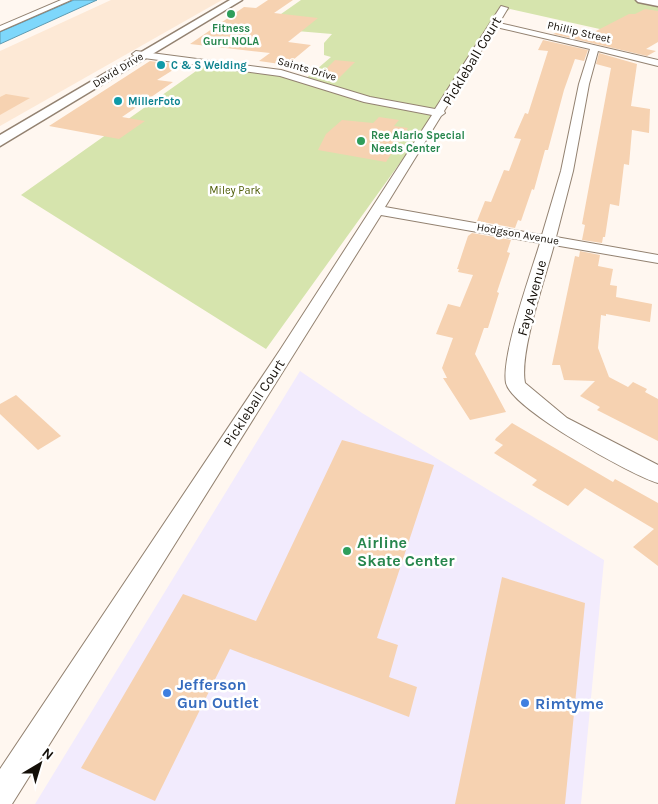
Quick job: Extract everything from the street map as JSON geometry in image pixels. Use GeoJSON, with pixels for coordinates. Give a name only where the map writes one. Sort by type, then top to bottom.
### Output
{"type":"FeatureCollection","features":[{"type":"Feature","properties":{"kind":"main road","name":"David Drive"},"geometry":{"type":"LineString","coordinates":[[0,141],[230,0]]}},
{"type":"Feature","properties":{"kind":"main road","name":"David Drive"},"geometry":{"type":"LineString","coordinates":[[0,132],[237,0]]}},
{"type":"Feature","properties":{"kind":"main road"},"geometry":{"type":"LineString","coordinates":[[641,0],[658,3]]}},
{"type":"Feature","properties":{"kind":"street"},"geometry":{"type":"LineString","coordinates":[[0,29],[67,0]]}},
{"type":"Feature","properties":{"kind":"street"},"geometry":{"type":"LineString","coordinates":[[9,16],[34,14]]}},
{"type":"Feature","properties":{"kind":"street","name":"Phillip Street"},"geometry":{"type":"LineString","coordinates":[[499,16],[595,47],[658,63]]}},
{"type":"Feature","properties":{"kind":"street","name":"Pickleball Court"},"geometry":{"type":"LineString","coordinates":[[0,795],[286,354],[440,113],[499,16]]}},
{"type":"Feature","properties":{"kind":"street","name":"Faye Avenue"},"geometry":{"type":"LineString","coordinates":[[595,47],[584,84],[567,171],[519,345],[514,373],[516,386],[560,422],[658,475]]}},
{"type":"Feature","properties":{"kind":"street","name":"Saints Drive"},"geometry":{"type":"LineString","coordinates":[[140,54],[282,73],[368,100],[440,113]]}},
{"type":"Feature","properties":{"kind":"street","name":"Hodgson Avenue"},"geometry":{"type":"LineString","coordinates":[[377,210],[658,259]]}},
{"type":"Feature","properties":{"kind":"shaded area"},"geometry":{"type":"Polygon","coordinates":[[[111,0],[222,0],[0,126],[0,51],[111,0]]]}},
{"type":"Feature","properties":{"kind":"shaded area"},"geometry":{"type":"Polygon","coordinates":[[[300,371],[362,413],[604,560],[581,804],[35,804],[300,371]]]}},
{"type":"Feature","properties":{"kind":"green space","name":"Miley Park"},"geometry":{"type":"Polygon","coordinates":[[[301,0],[638,0],[658,4],[658,42],[510,9],[490,23],[464,74],[266,349],[21,195],[206,64],[278,74],[303,81],[331,57],[324,55],[324,43],[332,34],[261,28],[301,0]]]}},
{"type":"Feature","properties":{"kind":"water"},"geometry":{"type":"Polygon","coordinates":[[[74,0],[97,0],[0,44],[0,32],[74,0]]]}},
{"type":"Feature","properties":{"kind":"building"},"geometry":{"type":"Polygon","coordinates":[[[268,0],[293,0],[274,13],[318,18],[288,42],[311,45],[287,65],[259,61],[270,53],[190,44],[244,7],[256,8],[268,0]]]}},
{"type":"Feature","properties":{"kind":"building"},"geometry":{"type":"Polygon","coordinates":[[[645,9],[658,11],[658,42],[646,49],[656,51],[647,56],[553,34],[569,27],[594,32],[629,14],[635,14],[645,9]]]}},
{"type":"Feature","properties":{"kind":"building"},"geometry":{"type":"Polygon","coordinates":[[[543,40],[588,50],[584,61],[575,59],[564,90],[548,150],[545,150],[534,190],[532,189],[521,221],[518,220],[515,228],[477,221],[485,201],[491,202],[504,170],[509,171],[521,139],[514,138],[525,113],[528,114],[548,51],[538,50],[543,40]]]}},
{"type":"Feature","properties":{"kind":"building"},"geometry":{"type":"Polygon","coordinates":[[[599,53],[637,64],[631,106],[650,109],[649,133],[632,130],[629,165],[624,164],[619,206],[610,204],[605,237],[603,237],[602,243],[582,240],[585,225],[582,224],[611,68],[596,64],[599,53]]]}},
{"type":"Feature","properties":{"kind":"building"},"geometry":{"type":"Polygon","coordinates":[[[335,60],[355,62],[338,79],[318,77],[335,60]]]}},
{"type":"Feature","properties":{"kind":"building"},"geometry":{"type":"Polygon","coordinates":[[[150,61],[181,65],[157,80],[173,82],[122,117],[145,121],[119,139],[49,126],[150,61]]]}},
{"type":"Feature","properties":{"kind":"building"},"geometry":{"type":"Polygon","coordinates":[[[6,94],[30,98],[0,115],[0,97],[6,94]]]}},
{"type":"Feature","properties":{"kind":"building","name":"Ree Alario Special Needs Center"},"geometry":{"type":"Polygon","coordinates":[[[379,117],[399,120],[394,126],[408,128],[386,162],[318,150],[326,134],[342,120],[373,123],[379,117]]]}},
{"type":"Feature","properties":{"kind":"building"},"geometry":{"type":"Polygon","coordinates":[[[472,233],[511,240],[507,252],[510,253],[488,328],[484,328],[475,354],[506,412],[470,420],[443,378],[447,378],[442,368],[453,338],[436,334],[448,304],[460,307],[473,275],[458,272],[459,269],[457,269],[468,236],[472,233]]]}},
{"type":"Feature","properties":{"kind":"building"},"geometry":{"type":"Polygon","coordinates":[[[580,251],[600,255],[598,266],[613,269],[610,285],[617,286],[616,297],[652,304],[650,322],[606,314],[606,316],[601,315],[598,348],[609,377],[628,387],[633,382],[647,389],[645,392],[658,399],[658,441],[597,410],[600,407],[580,396],[595,381],[564,380],[560,365],[552,365],[575,256],[579,257],[580,251]]]}},
{"type":"Feature","properties":{"kind":"building"},"geometry":{"type":"Polygon","coordinates":[[[16,395],[61,436],[38,450],[0,414],[0,404],[16,395]]]}},
{"type":"Feature","properties":{"kind":"building"},"geometry":{"type":"Polygon","coordinates":[[[512,423],[613,482],[615,479],[658,503],[658,566],[633,547],[654,529],[585,488],[568,506],[532,485],[537,480],[494,453],[503,445],[495,440],[496,438],[512,423]]]}},
{"type":"Feature","properties":{"kind":"building","name":"Airline Skate Center"},"geometry":{"type":"Polygon","coordinates":[[[342,440],[434,465],[377,638],[398,645],[389,677],[417,687],[409,717],[230,649],[155,801],[81,768],[183,594],[256,621],[342,440]]]}},
{"type":"Feature","properties":{"kind":"building","name":"Rimtyme"},"geometry":{"type":"Polygon","coordinates":[[[502,577],[585,603],[565,804],[455,804],[502,577]]]}},
{"type":"Feature","properties":{"kind":"place","name":"Fitness Guru NOLA"},"geometry":{"type":"Point","coordinates":[231,14]}},
{"type":"Feature","properties":{"kind":"place","name":"C & S Welding"},"geometry":{"type":"Point","coordinates":[161,65]}},
{"type":"Feature","properties":{"kind":"place","name":"MillerFoto"},"geometry":{"type":"Point","coordinates":[118,101]}},
{"type":"Feature","properties":{"kind":"place","name":"Ree Alario Special Needs Center"},"geometry":{"type":"Point","coordinates":[361,141]}},
{"type":"Feature","properties":{"kind":"place","name":"Airline Skate Center"},"geometry":{"type":"Point","coordinates":[347,551]}},
{"type":"Feature","properties":{"kind":"place","name":"Jefferson Gun Outlet"},"geometry":{"type":"Point","coordinates":[167,693]}},
{"type":"Feature","properties":{"kind":"place","name":"Rimtyme"},"geometry":{"type":"Point","coordinates":[525,703]}}]}
